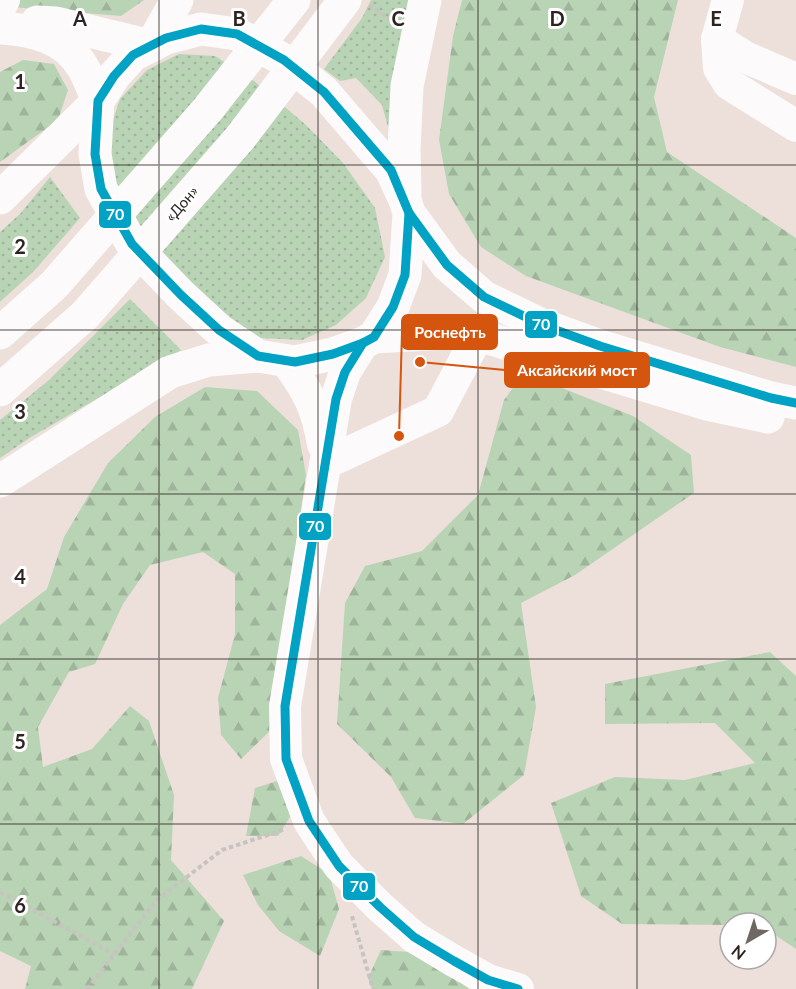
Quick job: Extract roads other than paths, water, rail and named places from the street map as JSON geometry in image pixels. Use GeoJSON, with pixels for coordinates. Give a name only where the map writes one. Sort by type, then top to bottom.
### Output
{"type":"FeatureCollection","features":[{"type":"Feature","properties":{"kind":"main road"},"geometry":{"type":"LineString","coordinates":[[151,46],[177,0]]}},
{"type":"Feature","properties":{"kind":"main road"},"geometry":{"type":"LineString","coordinates":[[0,333],[54,285],[208,109],[294,0]]}},
{"type":"Feature","properties":{"kind":"main road"},"geometry":{"type":"LineString","coordinates":[[369,340],[393,307],[405,275],[407,207],[404,149],[407,87],[424,0]]}},
{"type":"Feature","properties":{"kind":"main road","name":"«Дон»"},"geometry":{"type":"LineString","coordinates":[[0,390],[84,315],[240,138],[349,2]]}},
{"type":"Feature","properties":{"kind":"main road"},"geometry":{"type":"LineString","coordinates":[[0,26],[29,22],[56,23],[151,46]]}},
{"type":"Feature","properties":{"kind":"main road"},"geometry":{"type":"LineString","coordinates":[[0,26],[46,36],[68,48],[82,66],[98,101],[96,154],[101,189],[132,244],[181,295],[219,330],[272,358]]}},
{"type":"Feature","properties":{"kind":"main road"},"geometry":{"type":"LineString","coordinates":[[0,198],[98,101],[114,76],[133,55],[165,38],[201,29],[237,34],[285,60],[324,92],[391,170],[407,207],[447,265],[484,297],[542,325],[600,346],[771,398],[796,403]]}},
{"type":"Feature","properties":{"kind":"main road"},"geometry":{"type":"LineString","coordinates":[[0,481],[170,372],[209,360],[272,358],[295,362],[333,354],[369,340],[449,333],[478,335],[707,404],[796,423]]}},
{"type":"Feature","properties":{"kind":"street"},"geometry":{"type":"LineString","coordinates":[[0,7],[4,0]]}},
{"type":"Feature","properties":{"kind":"street"},"geometry":{"type":"LineString","coordinates":[[728,0],[717,39],[719,68],[729,84],[796,126]]}},
{"type":"Feature","properties":{"kind":"street"},"geometry":{"type":"LineString","coordinates":[[717,39],[745,57],[796,79]]}},
{"type":"Feature","properties":{"kind":"street"},"geometry":{"type":"LineString","coordinates":[[326,463],[438,411],[478,335]]}},
{"type":"Feature","properties":{"kind":"street"},"geometry":{"type":"LineString","coordinates":[[369,340],[345,372],[336,399],[285,706],[286,759],[309,821],[339,866],[380,908],[414,938],[488,980],[518,989]]}},
{"type":"Feature","properties":{"kind":"street"},"geometry":{"type":"LineString","coordinates":[[272,358],[307,390],[319,420],[326,463]]}},
{"type":"Feature","properties":{"kind":"street"},"geometry":{"type":"LineString","coordinates":[[454,961],[486,989]]}},
{"type":"Feature","properties":{"kind":"place","name":"Аксайский мост"},"geometry":{"type":"Point","coordinates":[420,362]}},
{"type":"Feature","properties":{"kind":"place","name":"Роснефть"},"geometry":{"type":"Point","coordinates":[399,436]}}]}
